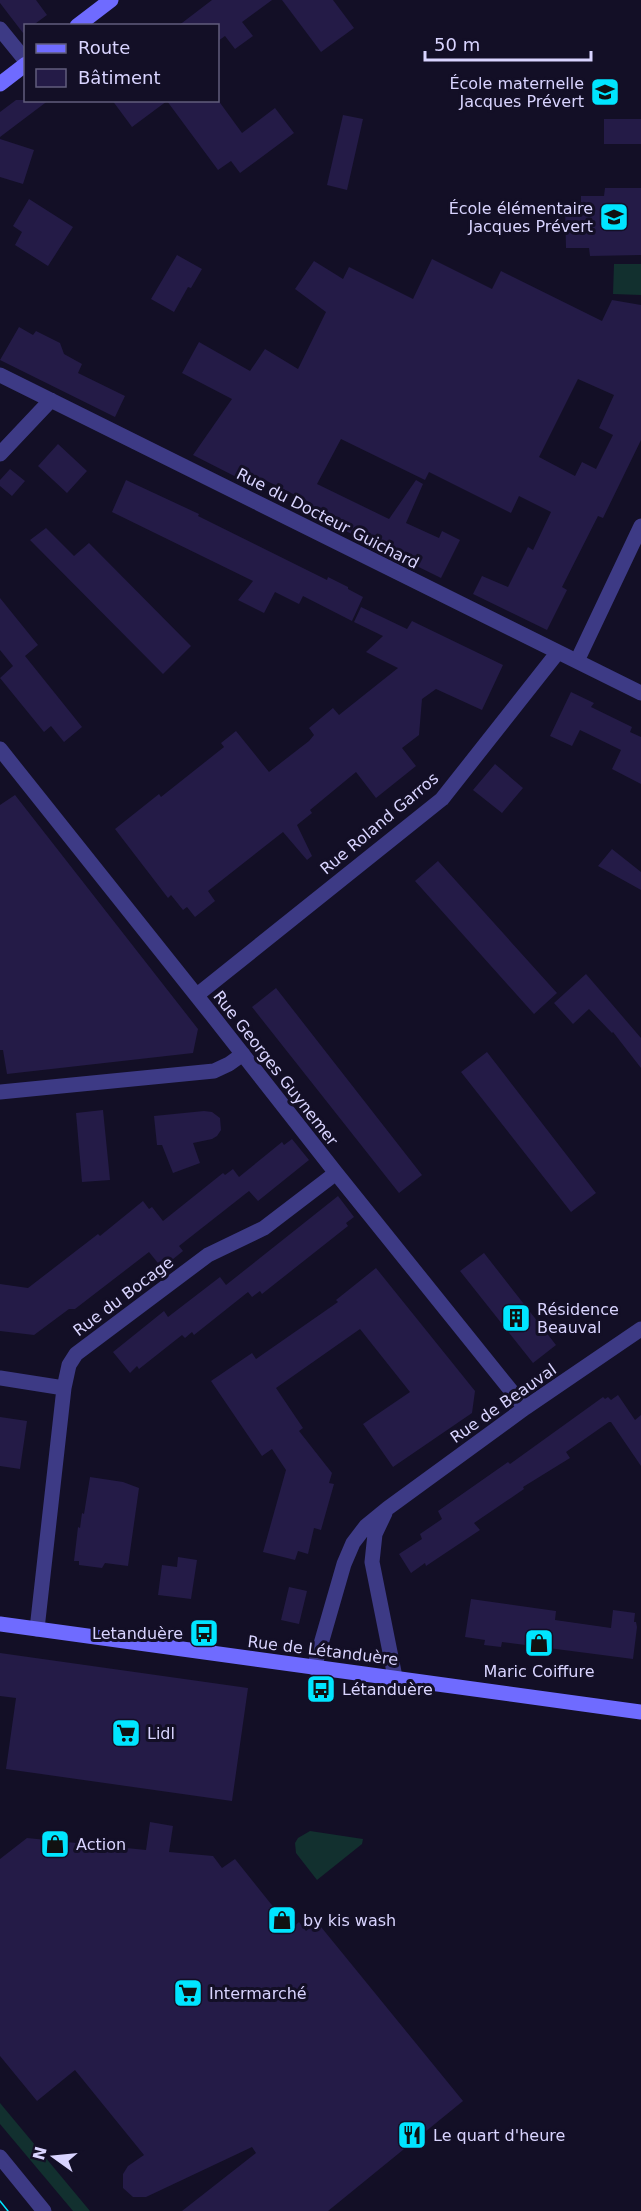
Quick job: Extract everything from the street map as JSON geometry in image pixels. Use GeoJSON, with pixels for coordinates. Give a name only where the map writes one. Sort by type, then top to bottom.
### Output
{"type":"FeatureCollection","features":[{"type":"Feature","properties":{"kind":"street"},"geometry":{"type":"LineString","coordinates":[[80,24],[111,0]]}},
{"type":"Feature","properties":{"kind":"street"},"geometry":{"type":"LineString","coordinates":[[0,29],[24,60]]}},
{"type":"Feature","properties":{"kind":"street"},"geometry":{"type":"LineString","coordinates":[[0,84],[24,65]]}},
{"type":"Feature","properties":{"kind":"street","name":"Rue du Docteur Guichard"},"geometry":{"type":"LineString","coordinates":[[0,375],[641,693]]}},
{"type":"Feature","properties":{"kind":"street"},"geometry":{"type":"LineString","coordinates":[[0,454],[51,400]]}},
{"type":"Feature","properties":{"kind":"street"},"geometry":{"type":"LineString","coordinates":[[576,661],[641,526]]}},
{"type":"Feature","properties":{"kind":"street","name":"Rue Roland Garros"},"geometry":{"type":"LineString","coordinates":[[197,995],[442,798],[558,652]]}},
{"type":"Feature","properties":{"kind":"street","name":"Rue Georges Guynemer"},"geometry":{"type":"LineString","coordinates":[[0,749],[525,1408]]}},
{"type":"Feature","properties":{"kind":"street"},"geometry":{"type":"LineString","coordinates":[[0,1092],[214,1071],[243,1054]]}},
{"type":"Feature","properties":{"kind":"street","name":"Rue du Bocage"},"geometry":{"type":"LineString","coordinates":[[38,1629],[64,1388],[69,1365],[76,1354],[208,1254],[264,1228],[336,1173]]}},
{"type":"Feature","properties":{"kind":"street","name":"Rue de Beauval"},"geometry":{"type":"LineString","coordinates":[[314,1668],[344,1564],[353,1543],[366,1526],[525,1408],[641,1329]]}},
{"type":"Feature","properties":{"kind":"street"},"geometry":{"type":"LineString","coordinates":[[0,1378],[64,1388]]}},
{"type":"Feature","properties":{"kind":"street","name":"Rue de Beauval"},"geometry":{"type":"LineString","coordinates":[[388,1508],[375,1534],[372,1562],[395,1677]]}},
{"type":"Feature","properties":{"kind":"street","name":"Rue de Létanduère"},"geometry":{"type":"LineString","coordinates":[[0,1624],[641,1712]]}},
{"type":"Feature","properties":{"kind":"street"},"geometry":{"type":"LineString","coordinates":[[0,2157],[44,2211]]}},
{"type":"Feature","properties":{"kind":"green space"},"geometry":{"type":"Polygon","coordinates":[[[614,264],[641,264],[641,295],[613,294],[614,264]]]}},
{"type":"Feature","properties":{"kind":"green space"},"geometry":{"type":"Polygon","coordinates":[[[310,1831],[363,1839],[362,1844],[317,1880],[296,1853],[295,1843],[298,1838],[310,1831]]]}},
{"type":"Feature","properties":{"kind":"green space"},"geometry":{"type":"Polygon","coordinates":[[[0,2103],[90,2211],[73,2211],[0,2124],[0,2103]]]}},
{"type":"Feature","properties":{"kind":"building"},"geometry":{"type":"Polygon","coordinates":[[[0,0],[36,0],[47,15],[35,24],[24,24],[23,33],[0,0]]]}},
{"type":"Feature","properties":{"kind":"building"},"geometry":{"type":"Polygon","coordinates":[[[212,0],[272,0],[242,22],[253,36],[235,49],[225,36],[219,40],[219,24],[181,24],[212,0]]]}},
{"type":"Feature","properties":{"kind":"building"},"geometry":{"type":"Polygon","coordinates":[[[282,0],[333,0],[354,28],[321,52],[282,0]]]}},
{"type":"Feature","properties":{"kind":"building"},"geometry":{"type":"Polygon","coordinates":[[[16,100],[46,102],[0,137],[0,112],[16,100]]]}},
{"type":"Feature","properties":{"kind":"building"},"geometry":{"type":"Polygon","coordinates":[[[219,101],[242,133],[275,108],[294,133],[240,173],[231,161],[218,170],[168,102],[219,101]]]}},
{"type":"Feature","properties":{"kind":"building"},"geometry":{"type":"Polygon","coordinates":[[[113,102],[166,102],[132,127],[113,102]]]}},
{"type":"Feature","properties":{"kind":"building"},"geometry":{"type":"Polygon","coordinates":[[[343,115],[363,119],[347,190],[327,185],[343,115]]]}},
{"type":"Feature","properties":{"kind":"building"},"geometry":{"type":"Polygon","coordinates":[[[604,119],[641,119],[641,144],[604,144],[604,119]]]}},
{"type":"Feature","properties":{"kind":"building"},"geometry":{"type":"Polygon","coordinates":[[[0,139],[34,150],[23,184],[0,177],[0,139]]]}},
{"type":"Feature","properties":{"kind":"building"},"geometry":{"type":"Polygon","coordinates":[[[605,188],[641,188],[641,255],[590,256],[589,248],[566,248],[565,205],[581,204],[581,196],[604,196],[605,188]]]}},
{"type":"Feature","properties":{"kind":"building"},"geometry":{"type":"Polygon","coordinates":[[[29,199],[73,227],[48,266],[15,245],[22,232],[13,226],[29,199]]]}},
{"type":"Feature","properties":{"kind":"building"},"geometry":{"type":"Polygon","coordinates":[[[177,255],[202,269],[191,288],[188,287],[174,312],[151,299],[177,255]]]}},
{"type":"Feature","properties":{"kind":"building"},"geometry":{"type":"Polygon","coordinates":[[[432,259],[492,289],[501,271],[602,321],[612,300],[641,305],[641,440],[603,518],[598,516],[562,587],[567,590],[547,630],[473,594],[482,576],[508,587],[528,547],[533,550],[551,512],[519,496],[511,513],[429,472],[425,480],[341,439],[317,484],[389,519],[416,480],[423,484],[406,523],[439,538],[442,531],[460,540],[441,578],[303,510],[311,503],[265,480],[260,489],[193,455],[232,399],[182,373],[199,342],[250,371],[265,349],[298,369],[326,312],[295,289],[314,261],[343,279],[349,267],[413,299],[432,259]],[[578,379],[539,457],[575,476],[582,462],[596,469],[613,435],[599,428],[614,395],[578,379]]]}},
{"type":"Feature","properties":{"kind":"building"},"geometry":{"type":"Polygon","coordinates":[[[19,327],[33,335],[36,331],[60,343],[64,354],[82,364],[78,373],[125,396],[115,417],[0,360],[19,327]]]}},
{"type":"Feature","properties":{"kind":"building"},"geometry":{"type":"Polygon","coordinates":[[[58,444],[87,471],[67,493],[38,466],[58,444]]]}},
{"type":"Feature","properties":{"kind":"building"},"geometry":{"type":"Polygon","coordinates":[[[10,469],[25,481],[12,496],[0,486],[0,480],[10,469]]]}},
{"type":"Feature","properties":{"kind":"building"},"geometry":{"type":"Polygon","coordinates":[[[126,480],[199,514],[198,516],[327,580],[328,577],[348,587],[363,597],[352,621],[303,596],[299,604],[275,592],[264,613],[238,600],[253,581],[112,512],[126,480]]]}},
{"type":"Feature","properties":{"kind":"building"},"geometry":{"type":"Polygon","coordinates":[[[46,528],[74,556],[89,543],[191,646],[163,674],[30,540],[46,528]]]}},
{"type":"Feature","properties":{"kind":"building"},"geometry":{"type":"Polygon","coordinates":[[[0,598],[38,645],[25,656],[82,727],[64,742],[51,726],[44,732],[0,678],[13,666],[0,650],[0,598]]]}},
{"type":"Feature","properties":{"kind":"building"},"geometry":{"type":"Polygon","coordinates":[[[361,607],[407,629],[412,621],[503,665],[482,710],[436,689],[422,699],[419,735],[402,748],[416,766],[376,798],[356,772],[310,810],[312,813],[297,825],[312,856],[307,860],[283,832],[208,891],[215,901],[195,917],[187,907],[183,910],[171,895],[168,898],[115,829],[159,794],[161,797],[224,747],[221,743],[236,731],[269,772],[309,741],[314,735],[309,728],[333,708],[339,715],[398,668],[366,652],[383,636],[354,622],[361,607]]]}},
{"type":"Feature","properties":{"kind":"building"},"geometry":{"type":"Polygon","coordinates":[[[571,692],[594,703],[591,707],[632,727],[630,732],[641,737],[641,784],[612,769],[621,750],[580,730],[572,746],[550,736],[571,692]]]}},
{"type":"Feature","properties":{"kind":"building"},"geometry":{"type":"Polygon","coordinates":[[[495,764],[523,788],[502,813],[473,790],[495,764]]]}},
{"type":"Feature","properties":{"kind":"building"},"geometry":{"type":"Polygon","coordinates":[[[15,795],[198,1029],[193,1053],[7,1074],[3,1050],[0,1050],[0,805],[15,795]]]}},
{"type":"Feature","properties":{"kind":"building"},"geometry":{"type":"Polygon","coordinates":[[[612,849],[641,872],[641,890],[598,866],[612,849]]]}},
{"type":"Feature","properties":{"kind":"building"},"geometry":{"type":"Polygon","coordinates":[[[438,861],[557,993],[534,1014],[415,881],[438,861]]]}},
{"type":"Feature","properties":{"kind":"building"},"geometry":{"type":"Polygon","coordinates":[[[586,974],[641,1038],[641,1068],[613,1032],[589,1009],[573,1024],[554,1003],[586,974]]]}},
{"type":"Feature","properties":{"kind":"building"},"geometry":{"type":"Polygon","coordinates":[[[276,988],[422,1175],[399,1193],[252,1007],[276,988]]]}},
{"type":"Feature","properties":{"kind":"building"},"geometry":{"type":"Polygon","coordinates":[[[487,1052],[596,1193],[571,1212],[461,1072],[487,1052]]]}},
{"type":"Feature","properties":{"kind":"building"},"geometry":{"type":"Polygon","coordinates":[[[103,1110],[110,1180],[82,1182],[76,1113],[103,1110]]]}},
{"type":"Feature","properties":{"kind":"building"},"geometry":{"type":"Polygon","coordinates":[[[212,1112],[220,1118],[221,1130],[212,1139],[193,1143],[200,1163],[173,1173],[162,1145],[157,1145],[154,1116],[212,1112]]]}},
{"type":"Feature","properties":{"kind":"building"},"geometry":{"type":"Polygon","coordinates":[[[292,1139],[309,1160],[258,1201],[249,1191],[179,1246],[183,1251],[162,1268],[149,1252],[75,1309],[69,1309],[34,1335],[0,1331],[0,1284],[28,1288],[98,1234],[100,1236],[143,1201],[149,1209],[152,1207],[163,1221],[223,1173],[225,1175],[233,1169],[239,1177],[282,1142],[284,1145],[292,1139]]]}},
{"type":"Feature","properties":{"kind":"building"},"geometry":{"type":"Polygon","coordinates":[[[338,1196],[354,1217],[346,1223],[348,1226],[262,1294],[260,1291],[252,1297],[248,1292],[194,1335],[192,1332],[185,1338],[182,1335],[139,1369],[137,1366],[130,1373],[113,1352],[164,1311],[168,1317],[220,1277],[226,1285],[338,1196]]]}},
{"type":"Feature","properties":{"kind":"building","name":"Résidence Beauval"},"geometry":{"type":"Polygon","coordinates":[[[484,1253],[556,1345],[533,1363],[460,1271],[484,1253]]]}},
{"type":"Feature","properties":{"kind":"building"},"geometry":{"type":"Polygon","coordinates":[[[376,1268],[475,1391],[472,1413],[393,1467],[363,1424],[410,1392],[360,1329],[276,1388],[303,1428],[299,1431],[332,1473],[329,1483],[334,1484],[321,1530],[314,1528],[308,1554],[298,1551],[295,1560],[263,1552],[286,1470],[272,1449],[262,1456],[211,1381],[252,1353],[256,1359],[338,1302],[336,1300],[376,1268]]]}},
{"type":"Feature","properties":{"kind":"building"},"geometry":{"type":"Polygon","coordinates":[[[618,1395],[635,1420],[641,1415],[641,1466],[609,1422],[566,1452],[570,1458],[523,1487],[524,1489],[474,1523],[480,1530],[426,1566],[425,1563],[411,1573],[399,1554],[422,1539],[420,1534],[442,1519],[438,1511],[508,1462],[510,1464],[603,1397],[611,1400],[618,1395]]]}},
{"type":"Feature","properties":{"kind":"building"},"geometry":{"type":"Polygon","coordinates":[[[0,1417],[27,1421],[20,1469],[0,1466],[0,1417]]]}},
{"type":"Feature","properties":{"kind":"building"},"geometry":{"type":"Polygon","coordinates":[[[90,1477],[123,1482],[139,1488],[128,1566],[105,1563],[102,1568],[79,1565],[79,1561],[74,1561],[78,1527],[80,1528],[82,1513],[84,1514],[90,1477]]]}},
{"type":"Feature","properties":{"kind":"building"},"geometry":{"type":"Polygon","coordinates":[[[178,1557],[197,1560],[191,1599],[158,1595],[162,1565],[177,1567],[178,1557]]]}},
{"type":"Feature","properties":{"kind":"building"},"geometry":{"type":"Polygon","coordinates":[[[289,1587],[307,1591],[299,1624],[281,1620],[289,1587]]]}},
{"type":"Feature","properties":{"kind":"building"},"geometry":{"type":"Polygon","coordinates":[[[471,1599],[556,1611],[555,1620],[611,1628],[613,1610],[635,1613],[634,1622],[637,1627],[633,1659],[502,1642],[501,1647],[484,1645],[485,1640],[465,1637],[471,1599]]]}},
{"type":"Feature","properties":{"kind":"building","name":"Lidl"},"geometry":{"type":"Polygon","coordinates":[[[0,1653],[248,1688],[232,1801],[6,1769],[16,1698],[0,1696],[0,1653]]]}},
{"type":"Feature","properties":{"kind":"building","name":"Intermarché"},"geometry":{"type":"Polygon","coordinates":[[[150,1822],[173,1826],[169,1852],[213,1856],[222,1868],[235,1859],[291,1929],[299,1922],[306,1931],[317,1922],[463,2101],[328,2211],[182,2211],[256,2153],[252,2147],[146,2197],[133,2197],[123,2188],[123,2174],[128,2166],[144,2155],[75,2070],[37,2101],[0,2056],[0,1859],[27,1838],[146,1850],[150,1822]]]}},
{"type":"Feature","properties":{"kind":"tram line"},"geometry":{"type":"LineString","coordinates":[[0,2201],[8,2211]]}},
{"type":"Feature","properties":{"kind":"place","name":"École maternelle Jacques Prévert"},"geometry":{"type":"Point","coordinates":[605,92]}},
{"type":"Feature","properties":{"kind":"place","name":"École élémentaire Jacques Prévert"},"geometry":{"type":"Point","coordinates":[614,217]}},
{"type":"Feature","properties":{"kind":"place","name":"Résidence Beauval"},"geometry":{"type":"Point","coordinates":[516,1318]}},
{"type":"Feature","properties":{"kind":"place","name":"Letanduère"},"geometry":{"type":"Point","coordinates":[204,1633]}},
{"type":"Feature","properties":{"kind":"place","name":"Maric Coiffure"},"geometry":{"type":"Point","coordinates":[539,1643]}},
{"type":"Feature","properties":{"kind":"place","name":"Létanduère"},"geometry":{"type":"Point","coordinates":[321,1689]}},
{"type":"Feature","properties":{"kind":"place","name":"Lidl"},"geometry":{"type":"Point","coordinates":[126,1733]}},
{"type":"Feature","properties":{"kind":"place","name":"Action"},"geometry":{"type":"Point","coordinates":[55,1844]}},
{"type":"Feature","properties":{"kind":"place","name":"by kis wash"},"geometry":{"type":"Point","coordinates":[282,1920]}},
{"type":"Feature","properties":{"kind":"place","name":"Intermarché"},"geometry":{"type":"Point","coordinates":[188,1993]}},
{"type":"Feature","properties":{"kind":"place","name":"Le quart d'heure"},"geometry":{"type":"Point","coordinates":[412,2135]}}]}
